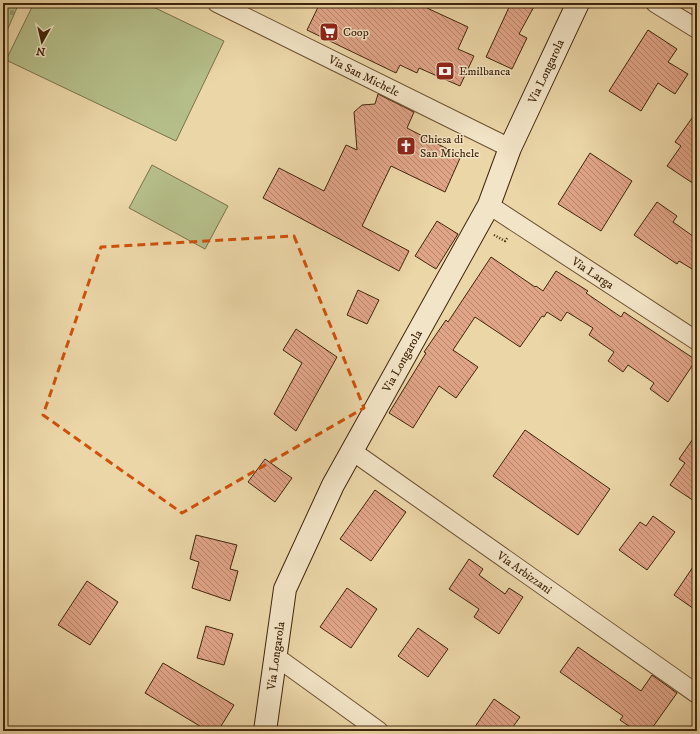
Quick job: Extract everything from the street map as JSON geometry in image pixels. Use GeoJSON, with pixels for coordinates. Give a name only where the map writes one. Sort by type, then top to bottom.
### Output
{"type":"FeatureCollection","features":[{"type":"Feature","properties":{"kind":"street","name":"Via San Michele"},"geometry":{"type":"LineString","coordinates":[[217,3],[510,148]]}},
{"type":"Feature","properties":{"kind":"street","name":"Via Longarola"},"geometry":{"type":"LineString","coordinates":[[265,731],[285,589],[333,485],[490,205],[510,148],[578,3]]}},
{"type":"Feature","properties":{"kind":"street"},"geometry":{"type":"LineString","coordinates":[[656,3],[697,29]]}},
{"type":"Feature","properties":{"kind":"street","name":"Via Larga"},"geometry":{"type":"LineString","coordinates":[[490,205],[697,341]]}},
{"type":"Feature","properties":{"kind":"street","name":"Via Arbizzani"},"geometry":{"type":"LineString","coordinates":[[352,451],[697,694]]}},
{"type":"Feature","properties":{"kind":"street"},"geometry":{"type":"LineString","coordinates":[[275,656],[379,731]]}},
{"type":"Feature","properties":{"kind":"highlighted area"},"geometry":{"type":"Polygon","coordinates":[[[294,236],[364,408],[182,513],[43,415],[101,247],[294,236]]]}},
{"type":"Feature","properties":{"kind":"green space"},"geometry":{"type":"Polygon","coordinates":[[[3,3],[19,3],[3,40],[3,3]]]}},
{"type":"Feature","properties":{"kind":"green space"},"geometry":{"type":"Polygon","coordinates":[[[34,3],[145,3],[224,41],[176,141],[6,60],[34,3]]]}},
{"type":"Feature","properties":{"kind":"green space"},"geometry":{"type":"Polygon","coordinates":[[[152,165],[228,206],[205,249],[129,208],[152,165]]]}},
{"type":"Feature","properties":{"kind":"building"},"geometry":{"type":"Polygon","coordinates":[[[320,3],[430,3],[427,8],[468,27],[458,49],[474,56],[460,86],[419,68],[417,73],[400,65],[396,73],[307,30],[320,3]]]}},
{"type":"Feature","properties":{"kind":"building"},"geometry":{"type":"Polygon","coordinates":[[[511,3],[536,3],[519,34],[527,38],[512,69],[486,57],[511,3]]]}},
{"type":"Feature","properties":{"kind":"building"},"geometry":{"type":"Polygon","coordinates":[[[648,30],[677,49],[668,62],[688,74],[675,94],[658,83],[641,111],[609,91],[648,30]]]}},
{"type":"Feature","properties":{"kind":"building"},"geometry":{"type":"Polygon","coordinates":[[[378,94],[414,112],[407,128],[461,156],[445,192],[391,166],[362,226],[409,251],[399,271],[263,198],[279,168],[324,191],[346,145],[357,150],[354,112],[362,105],[375,104],[378,94]]]}},
{"type":"Feature","properties":{"kind":"building"},"geometry":{"type":"Polygon","coordinates":[[[697,111],[697,186],[667,166],[681,146],[675,142],[697,111]]]}},
{"type":"Feature","properties":{"kind":"building"},"geometry":{"type":"Polygon","coordinates":[[[590,153],[632,181],[601,231],[558,204],[590,153]]]}},
{"type":"Feature","properties":{"kind":"building"},"geometry":{"type":"Polygon","coordinates":[[[657,202],[677,216],[673,222],[697,239],[697,272],[679,261],[677,264],[634,235],[657,202]]]}},
{"type":"Feature","properties":{"kind":"building"},"geometry":{"type":"Polygon","coordinates":[[[437,221],[458,234],[436,269],[415,256],[437,221]]]}},
{"type":"Feature","properties":{"kind":"building"},"geometry":{"type":"Polygon","coordinates":[[[491,257],[543,291],[556,271],[588,291],[586,293],[621,317],[624,312],[696,360],[668,402],[650,389],[654,383],[628,365],[623,372],[608,361],[614,352],[589,335],[593,328],[567,312],[561,321],[547,312],[544,317],[542,316],[520,347],[475,317],[453,350],[478,367],[456,398],[439,386],[413,428],[389,413],[426,353],[424,352],[446,320],[448,322],[491,257]]]}},
{"type":"Feature","properties":{"kind":"building"},"geometry":{"type":"Polygon","coordinates":[[[358,290],[379,300],[367,324],[347,315],[358,290]]]}},
{"type":"Feature","properties":{"kind":"building"},"geometry":{"type":"Polygon","coordinates":[[[296,329],[337,357],[296,431],[274,414],[302,363],[283,350],[296,329]]]}},
{"type":"Feature","properties":{"kind":"building"},"geometry":{"type":"Polygon","coordinates":[[[525,430],[610,489],[578,535],[493,476],[525,430]]]}},
{"type":"Feature","properties":{"kind":"building"},"geometry":{"type":"Polygon","coordinates":[[[697,433],[697,503],[670,485],[685,463],[679,459],[697,433]]]}},
{"type":"Feature","properties":{"kind":"building"},"geometry":{"type":"Polygon","coordinates":[[[265,459],[292,478],[275,502],[248,482],[265,459]]]}},
{"type":"Feature","properties":{"kind":"building"},"geometry":{"type":"Polygon","coordinates":[[[375,490],[406,512],[371,561],[340,539],[375,490]]]}},
{"type":"Feature","properties":{"kind":"building"},"geometry":{"type":"Polygon","coordinates":[[[653,516],[675,532],[647,570],[619,550],[640,522],[646,526],[653,516]]]}},
{"type":"Feature","properties":{"kind":"building"},"geometry":{"type":"Polygon","coordinates":[[[196,535],[237,545],[230,569],[238,571],[230,601],[192,588],[199,562],[190,559],[196,535]]]}},
{"type":"Feature","properties":{"kind":"building"},"geometry":{"type":"Polygon","coordinates":[[[469,559],[483,569],[479,575],[505,594],[509,588],[523,597],[499,634],[474,617],[479,609],[449,589],[469,559]]]}},
{"type":"Feature","properties":{"kind":"building"},"geometry":{"type":"Polygon","coordinates":[[[697,561],[697,611],[674,595],[697,561]]]}},
{"type":"Feature","properties":{"kind":"building"},"geometry":{"type":"Polygon","coordinates":[[[87,581],[118,602],[90,645],[58,625],[87,581]]]}},
{"type":"Feature","properties":{"kind":"building"},"geometry":{"type":"Polygon","coordinates":[[[347,588],[377,609],[351,648],[320,627],[347,588]]]}},
{"type":"Feature","properties":{"kind":"building"},"geometry":{"type":"Polygon","coordinates":[[[206,626],[233,634],[224,665],[197,658],[206,626]]]}},
{"type":"Feature","properties":{"kind":"building"},"geometry":{"type":"Polygon","coordinates":[[[418,628],[448,649],[428,677],[398,656],[418,628]]]}},
{"type":"Feature","properties":{"kind":"building"},"geometry":{"type":"Polygon","coordinates":[[[578,647],[641,691],[652,675],[677,693],[650,731],[636,731],[620,720],[623,716],[560,672],[578,647]]]}},
{"type":"Feature","properties":{"kind":"building"},"geometry":{"type":"Polygon","coordinates":[[[163,663],[234,705],[218,731],[208,731],[145,693],[163,663]]]}},
{"type":"Feature","properties":{"kind":"building"},"geometry":{"type":"Polygon","coordinates":[[[494,699],[520,717],[510,731],[472,731],[494,699]]]}},
{"type":"Feature","properties":{"kind":"place","name":"Coop"},"geometry":{"type":"Point","coordinates":[329,32]}},
{"type":"Feature","properties":{"kind":"place","name":"Emilbanca"},"geometry":{"type":"Point","coordinates":[445,71]}},
{"type":"Feature","properties":{"kind":"place","name":"Chiesa di San Michele"},"geometry":{"type":"Point","coordinates":[406,146]}}]}
